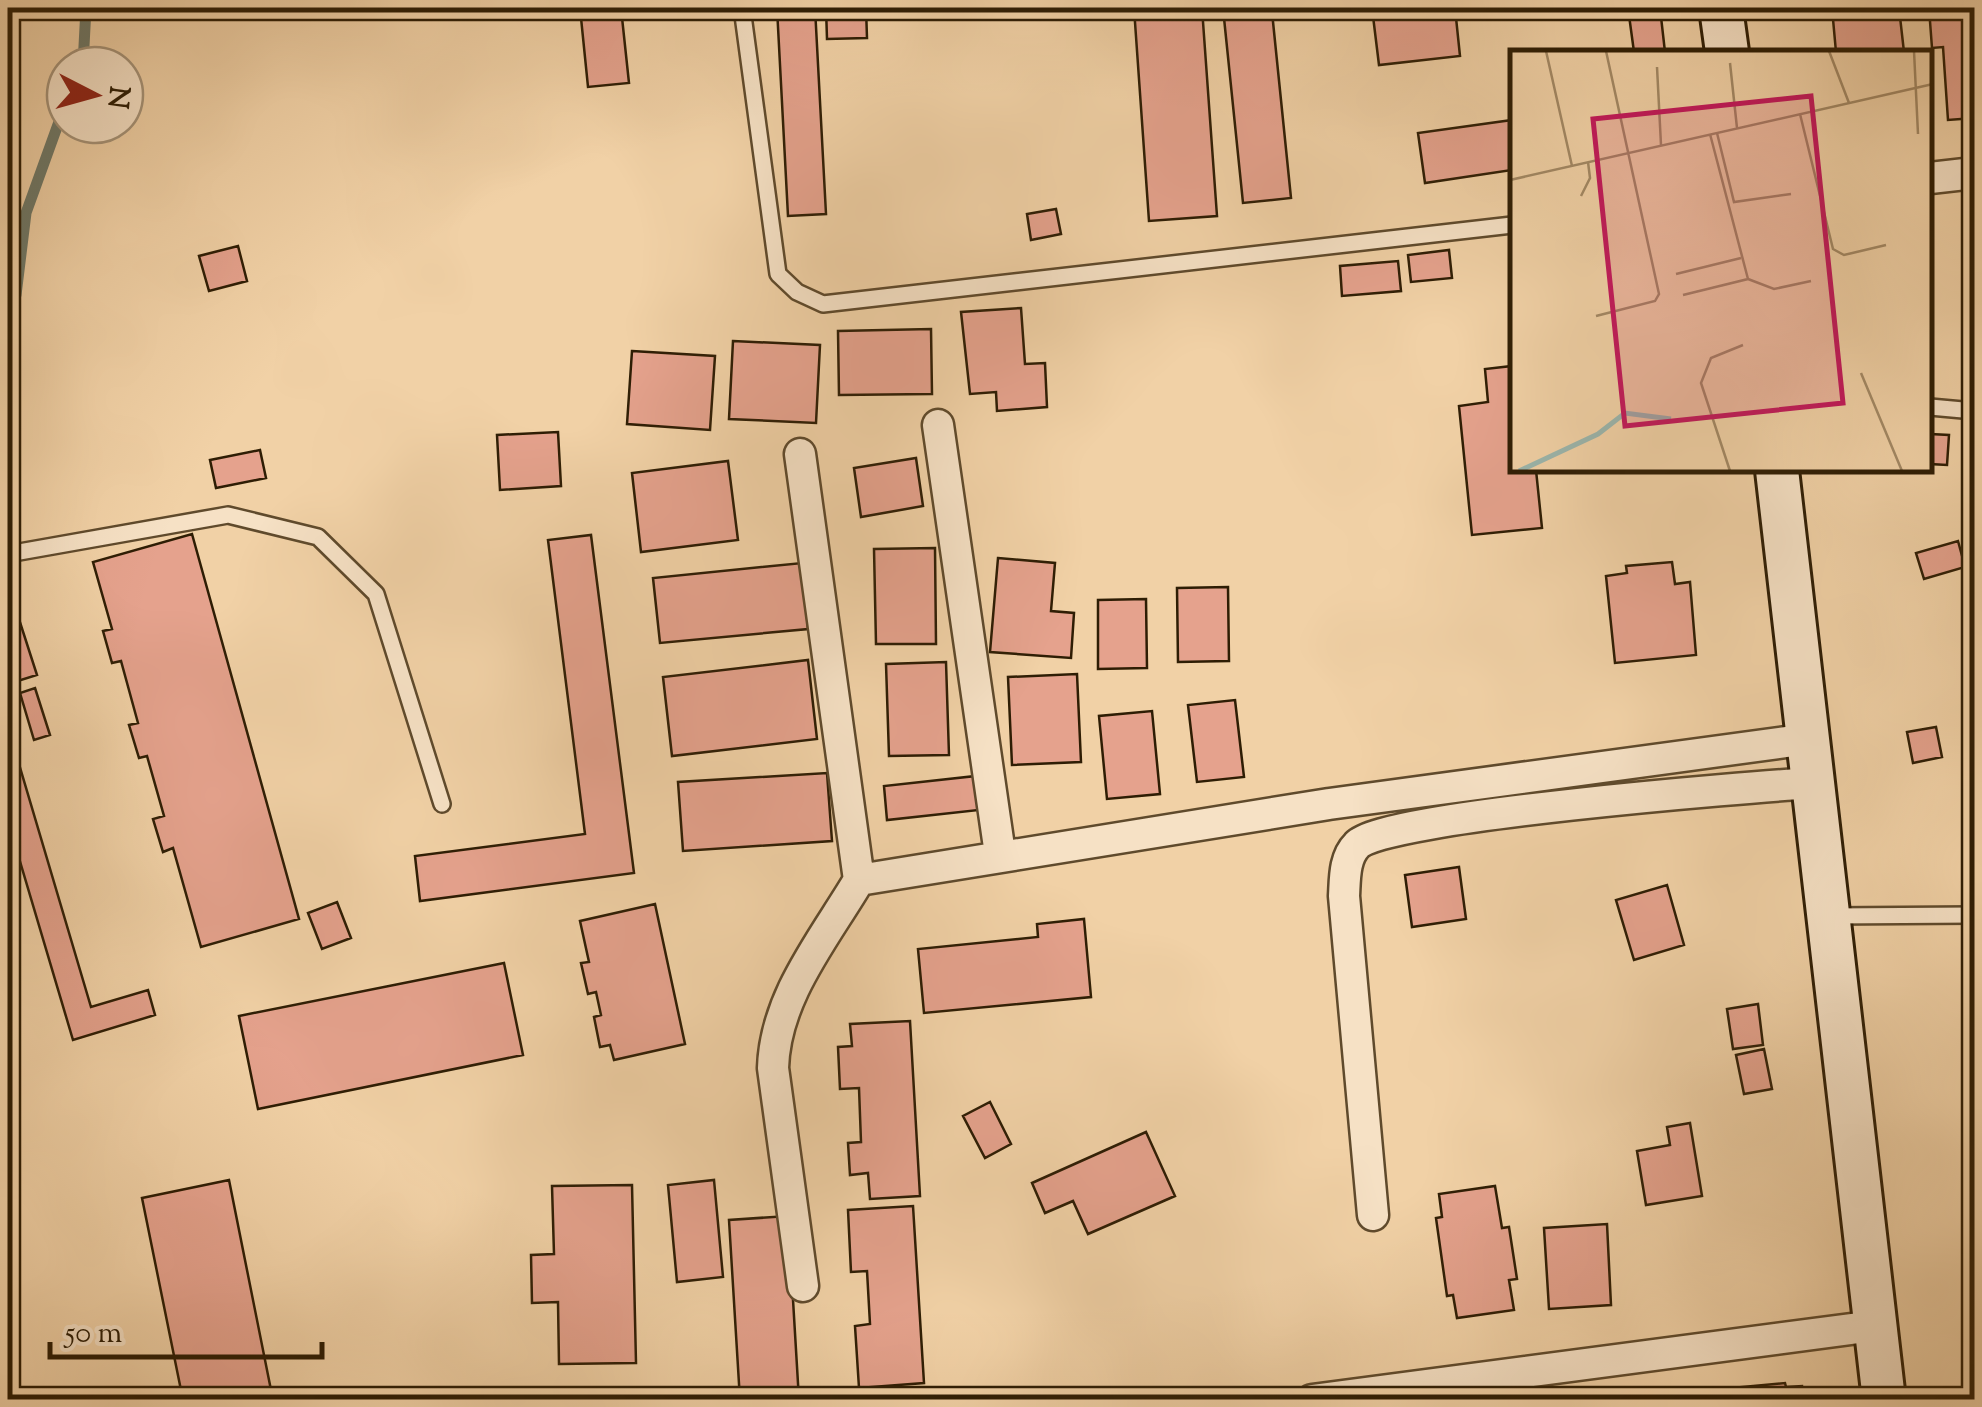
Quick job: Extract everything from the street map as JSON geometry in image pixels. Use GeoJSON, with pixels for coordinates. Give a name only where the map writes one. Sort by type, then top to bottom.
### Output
{"type":"FeatureCollection","features":[{"type":"Feature","properties":{"kind":"main road"},"geometry":{"type":"LineString","coordinates":[[1722,8],[1728,50]]}},
{"type":"Feature","properties":{"kind":"main road"},"geometry":{"type":"LineString","coordinates":[[1777,472],[1884,1400]]}},
{"type":"Feature","properties":{"kind":"street"},"geometry":{"type":"LineString","coordinates":[[1932,178],[1974,173]]}},
{"type":"Feature","properties":{"kind":"street"},"geometry":{"type":"LineString","coordinates":[[938,426],[1000,854]]}},
{"type":"Feature","properties":{"kind":"street"},"geometry":{"type":"LineString","coordinates":[[800,454],[859,880],[798,982],[774,1041],[773,1068],[804,1286]]}},
{"type":"Feature","properties":{"kind":"street"},"geometry":{"type":"LineString","coordinates":[[859,880],[1000,854],[1808,740]]}},
{"type":"Feature","properties":{"kind":"street"},"geometry":{"type":"LineString","coordinates":[[1373,1214],[1344,896],[1347,862],[1358,843],[1387,830],[1519,812],[1813,783]]}},
{"type":"Feature","properties":{"kind":"street"},"geometry":{"type":"LineString","coordinates":[[1312,1400],[1874,1326]]}},
{"type":"Feature","properties":{"kind":"lane"},"geometry":{"type":"LineString","coordinates":[[742,8],[778,274],[798,292],[823,304],[1510,225]]}},
{"type":"Feature","properties":{"kind":"lane"},"geometry":{"type":"LineString","coordinates":[[1932,407],[1974,412]]}},
{"type":"Feature","properties":{"kind":"lane"},"geometry":{"type":"LineString","coordinates":[[8,554],[228,515],[318,537],[376,594],[442,804]]}},
{"type":"Feature","properties":{"kind":"lane"},"geometry":{"type":"LineString","coordinates":[[1827,916],[1974,916]]}},
{"type":"Feature","properties":{"kind":"building"},"geometry":{"type":"Polygon","coordinates":[[[580,8],[621,8],[629,83],[588,87],[580,8]]]}},
{"type":"Feature","properties":{"kind":"building"},"geometry":{"type":"Polygon","coordinates":[[[777,8],[815,8],[826,214],[788,216],[777,8]]]}},
{"type":"Feature","properties":{"kind":"building"},"geometry":{"type":"Polygon","coordinates":[[[826,8],[866,8],[867,38],[827,39],[826,8]]]}},
{"type":"Feature","properties":{"kind":"building"},"geometry":{"type":"Polygon","coordinates":[[[1134,8],[1202,8],[1217,216],[1149,221],[1134,8]]]}},
{"type":"Feature","properties":{"kind":"building"},"geometry":{"type":"Polygon","coordinates":[[[1372,8],[1455,8],[1460,56],[1379,65],[1372,8]]]}},
{"type":"Feature","properties":{"kind":"building"},"geometry":{"type":"Polygon","coordinates":[[[1628,8],[1660,8],[1665,50],[1634,50],[1628,8]]]}},
{"type":"Feature","properties":{"kind":"building"},"geometry":{"type":"Polygon","coordinates":[[[1832,8],[1899,8],[1904,50],[1836,50],[1832,8]]]}},
{"type":"Feature","properties":{"kind":"building"},"geometry":{"type":"Polygon","coordinates":[[[1929,8],[1974,8],[1974,118],[1948,120],[1943,47],[1932,48],[1929,8]]]}},
{"type":"Feature","properties":{"kind":"building"},"geometry":{"type":"Polygon","coordinates":[[[1272,12],[1291,198],[1243,203],[1224,18],[1272,12]]]}},
{"type":"Feature","properties":{"kind":"building"},"geometry":{"type":"Polygon","coordinates":[[[1510,120],[1510,170],[1425,183],[1418,133],[1510,120]]]}},
{"type":"Feature","properties":{"kind":"building"},"geometry":{"type":"Polygon","coordinates":[[[1056,209],[1061,234],[1031,240],[1027,214],[1056,209]]]}},
{"type":"Feature","properties":{"kind":"building"},"geometry":{"type":"Polygon","coordinates":[[[238,246],[247,281],[209,291],[199,256],[238,246]]]}},
{"type":"Feature","properties":{"kind":"building"},"geometry":{"type":"Polygon","coordinates":[[[1449,250],[1452,278],[1411,282],[1408,255],[1449,250]]]}},
{"type":"Feature","properties":{"kind":"building"},"geometry":{"type":"Polygon","coordinates":[[[1398,261],[1401,291],[1342,296],[1340,266],[1398,261]]]}},
{"type":"Feature","properties":{"kind":"building"},"geometry":{"type":"Polygon","coordinates":[[[1021,308],[1025,364],[1045,363],[1047,407],[997,411],[996,392],[970,394],[961,312],[1021,308]]]}},
{"type":"Feature","properties":{"kind":"building"},"geometry":{"type":"Polygon","coordinates":[[[931,329],[932,394],[839,395],[838,331],[931,329]]]}},
{"type":"Feature","properties":{"kind":"building"},"geometry":{"type":"Polygon","coordinates":[[[733,341],[820,345],[816,423],[729,419],[733,341]]]}},
{"type":"Feature","properties":{"kind":"building"},"geometry":{"type":"Polygon","coordinates":[[[632,351],[715,356],[710,430],[627,424],[632,351]]]}},
{"type":"Feature","properties":{"kind":"building"},"geometry":{"type":"Polygon","coordinates":[[[1510,366],[1510,472],[1536,472],[1542,528],[1472,535],[1459,406],[1488,402],[1485,369],[1510,366]]]}},
{"type":"Feature","properties":{"kind":"building"},"geometry":{"type":"Polygon","coordinates":[[[558,432],[561,486],[500,490],[497,435],[558,432]]]}},
{"type":"Feature","properties":{"kind":"building"},"geometry":{"type":"Polygon","coordinates":[[[1932,434],[1949,435],[1947,465],[1932,464],[1932,434]]]}},
{"type":"Feature","properties":{"kind":"building"},"geometry":{"type":"Polygon","coordinates":[[[260,450],[266,478],[216,488],[210,460],[260,450]]]}},
{"type":"Feature","properties":{"kind":"building"},"geometry":{"type":"Polygon","coordinates":[[[916,458],[923,506],[861,517],[854,468],[916,458]]]}},
{"type":"Feature","properties":{"kind":"building"},"geometry":{"type":"Polygon","coordinates":[[[728,461],[738,540],[641,552],[632,473],[728,461]]]}},
{"type":"Feature","properties":{"kind":"building"},"geometry":{"type":"Polygon","coordinates":[[[192,534],[299,919],[201,947],[173,848],[163,852],[153,819],[164,816],[147,756],[139,758],[129,725],[138,723],[121,661],[112,663],[103,631],[112,629],[93,562],[192,534]]]}},
{"type":"Feature","properties":{"kind":"building"},"geometry":{"type":"Polygon","coordinates":[[[591,535],[634,873],[420,901],[415,856],[585,834],[548,540],[591,535]]]}},
{"type":"Feature","properties":{"kind":"building"},"geometry":{"type":"Polygon","coordinates":[[[1958,541],[1965,567],[1924,579],[1916,553],[1958,541]]]}},
{"type":"Feature","properties":{"kind":"building"},"geometry":{"type":"Polygon","coordinates":[[[935,548],[936,644],[876,644],[874,549],[935,548]]]}},
{"type":"Feature","properties":{"kind":"building"},"geometry":{"type":"Polygon","coordinates":[[[998,558],[1055,563],[1051,611],[1074,613],[1071,658],[990,652],[998,558]]]}},
{"type":"Feature","properties":{"kind":"building"},"geometry":{"type":"Polygon","coordinates":[[[1672,562],[1675,584],[1690,582],[1696,655],[1615,663],[1606,576],[1627,573],[1626,566],[1672,562]]]}},
{"type":"Feature","properties":{"kind":"building"},"geometry":{"type":"Polygon","coordinates":[[[802,563],[808,629],[660,643],[653,578],[802,563]]]}},
{"type":"Feature","properties":{"kind":"building"},"geometry":{"type":"Polygon","coordinates":[[[1228,587],[1229,661],[1178,662],[1177,588],[1228,587]]]}},
{"type":"Feature","properties":{"kind":"building"},"geometry":{"type":"Polygon","coordinates":[[[1146,599],[1147,668],[1098,669],[1098,600],[1146,599]]]}},
{"type":"Feature","properties":{"kind":"building"},"geometry":{"type":"Polygon","coordinates":[[[17,613],[37,675],[8,684],[8,616],[17,613]]]}},
{"type":"Feature","properties":{"kind":"building"},"geometry":{"type":"Polygon","coordinates":[[[808,660],[817,739],[672,756],[663,677],[808,660]]]}},
{"type":"Feature","properties":{"kind":"building"},"geometry":{"type":"Polygon","coordinates":[[[946,662],[949,755],[889,756],[886,664],[946,662]]]}},
{"type":"Feature","properties":{"kind":"building"},"geometry":{"type":"Polygon","coordinates":[[[1077,674],[1081,762],[1012,765],[1008,677],[1077,674]]]}},
{"type":"Feature","properties":{"kind":"building"},"geometry":{"type":"Polygon","coordinates":[[[35,688],[50,735],[34,740],[20,693],[35,688]]]}},
{"type":"Feature","properties":{"kind":"building"},"geometry":{"type":"Polygon","coordinates":[[[1235,700],[1244,777],[1197,782],[1188,705],[1235,700]]]}},
{"type":"Feature","properties":{"kind":"building"},"geometry":{"type":"Polygon","coordinates":[[[1152,711],[1160,794],[1107,799],[1099,716],[1152,711]]]}},
{"type":"Feature","properties":{"kind":"building"},"geometry":{"type":"Polygon","coordinates":[[[8,727],[91,1007],[148,990],[155,1015],[73,1040],[8,821],[8,727]]]}},
{"type":"Feature","properties":{"kind":"building"},"geometry":{"type":"Polygon","coordinates":[[[1936,727],[1942,757],[1913,763],[1907,732],[1936,727]]]}},
{"type":"Feature","properties":{"kind":"building"},"geometry":{"type":"Polygon","coordinates":[[[827,773],[832,841],[683,851],[678,782],[827,773]]]}},
{"type":"Feature","properties":{"kind":"building"},"geometry":{"type":"Polygon","coordinates":[[[976,776],[979,810],[887,820],[884,786],[976,776]]]}},
{"type":"Feature","properties":{"kind":"building"},"geometry":{"type":"Polygon","coordinates":[[[1459,867],[1466,919],[1412,927],[1405,875],[1459,867]]]}},
{"type":"Feature","properties":{"kind":"building"},"geometry":{"type":"Polygon","coordinates":[[[1667,885],[1684,945],[1634,960],[1616,900],[1667,885]]]}},
{"type":"Feature","properties":{"kind":"building"},"geometry":{"type":"Polygon","coordinates":[[[337,902],[351,938],[322,949],[308,913],[337,902]]]}},
{"type":"Feature","properties":{"kind":"building"},"geometry":{"type":"Polygon","coordinates":[[[655,904],[685,1044],[614,1060],[610,1045],[600,1047],[594,1017],[601,1015],[596,992],[588,994],[581,963],[589,962],[580,921],[655,904]]]}},
{"type":"Feature","properties":{"kind":"building"},"geometry":{"type":"Polygon","coordinates":[[[1084,919],[1091,997],[924,1013],[918,949],[1038,937],[1037,924],[1084,919]]]}},
{"type":"Feature","properties":{"kind":"building"},"geometry":{"type":"Polygon","coordinates":[[[504,963],[523,1055],[258,1109],[239,1016],[504,963]]]}},
{"type":"Feature","properties":{"kind":"building"},"geometry":{"type":"Polygon","coordinates":[[[1758,1004],[1763,1045],[1733,1049],[1727,1009],[1758,1004]]]}},
{"type":"Feature","properties":{"kind":"building"},"geometry":{"type":"Polygon","coordinates":[[[910,1021],[920,1196],[870,1199],[868,1173],[850,1175],[848,1143],[861,1142],[859,1088],[840,1089],[838,1047],[852,1046],[850,1024],[910,1021]]]}},
{"type":"Feature","properties":{"kind":"building"},"geometry":{"type":"Polygon","coordinates":[[[1764,1049],[1772,1089],[1744,1094],[1736,1055],[1764,1049]]]}},
{"type":"Feature","properties":{"kind":"building"},"geometry":{"type":"Polygon","coordinates":[[[990,1102],[1011,1144],[985,1158],[963,1116],[990,1102]]]}},
{"type":"Feature","properties":{"kind":"building"},"geometry":{"type":"Polygon","coordinates":[[[1690,1123],[1702,1196],[1646,1205],[1637,1151],[1670,1145],[1667,1127],[1690,1123]]]}},
{"type":"Feature","properties":{"kind":"building"},"geometry":{"type":"Polygon","coordinates":[[[1146,1132],[1175,1196],[1088,1234],[1073,1201],[1045,1213],[1032,1183],[1146,1132]]]}},
{"type":"Feature","properties":{"kind":"building"},"geometry":{"type":"Polygon","coordinates":[[[229,1180],[273,1400],[183,1400],[142,1198],[229,1180]]]}},
{"type":"Feature","properties":{"kind":"building"},"geometry":{"type":"Polygon","coordinates":[[[714,1180],[723,1277],[677,1282],[668,1185],[714,1180]]]}},
{"type":"Feature","properties":{"kind":"building"},"geometry":{"type":"Polygon","coordinates":[[[632,1185],[636,1363],[559,1364],[558,1302],[532,1303],[531,1255],[554,1254],[552,1186],[632,1185]]]}},
{"type":"Feature","properties":{"kind":"building"},"geometry":{"type":"Polygon","coordinates":[[[1495,1186],[1502,1228],[1509,1227],[1517,1279],[1509,1280],[1514,1310],[1457,1318],[1453,1295],[1447,1296],[1436,1218],[1442,1217],[1439,1194],[1495,1186]]]}},
{"type":"Feature","properties":{"kind":"building"},"geometry":{"type":"Polygon","coordinates":[[[913,1206],[924,1383],[859,1388],[855,1326],[870,1324],[867,1271],[851,1272],[848,1210],[913,1206]]]}},
{"type":"Feature","properties":{"kind":"building"},"geometry":{"type":"Polygon","coordinates":[[[788,1216],[799,1400],[740,1400],[729,1220],[788,1216]]]}},
{"type":"Feature","properties":{"kind":"building"},"geometry":{"type":"Polygon","coordinates":[[[1607,1224],[1611,1305],[1549,1309],[1544,1228],[1607,1224]]]}},
{"type":"Feature","properties":{"kind":"building"},"geometry":{"type":"Polygon","coordinates":[[[1785,1383],[1786,1387],[1802,1386],[1803,1400],[1722,1400],[1722,1389],[1785,1383]]]}},
{"type":"Feature","properties":{"kind":"building"},"geometry":{"type":"Polygon","coordinates":[[[1690,1392],[1691,1400],[1645,1400],[1645,1397],[1690,1392]]]}},
{"type":"Feature","properties":{"kind":"waterway"},"geometry":{"type":"LineString","coordinates":[[84,45],[86,8]]}},
{"type":"Feature","properties":{"kind":"waterway"},"geometry":{"type":"LineString","coordinates":[[16,295],[26,213],[51,145]]}}]}
